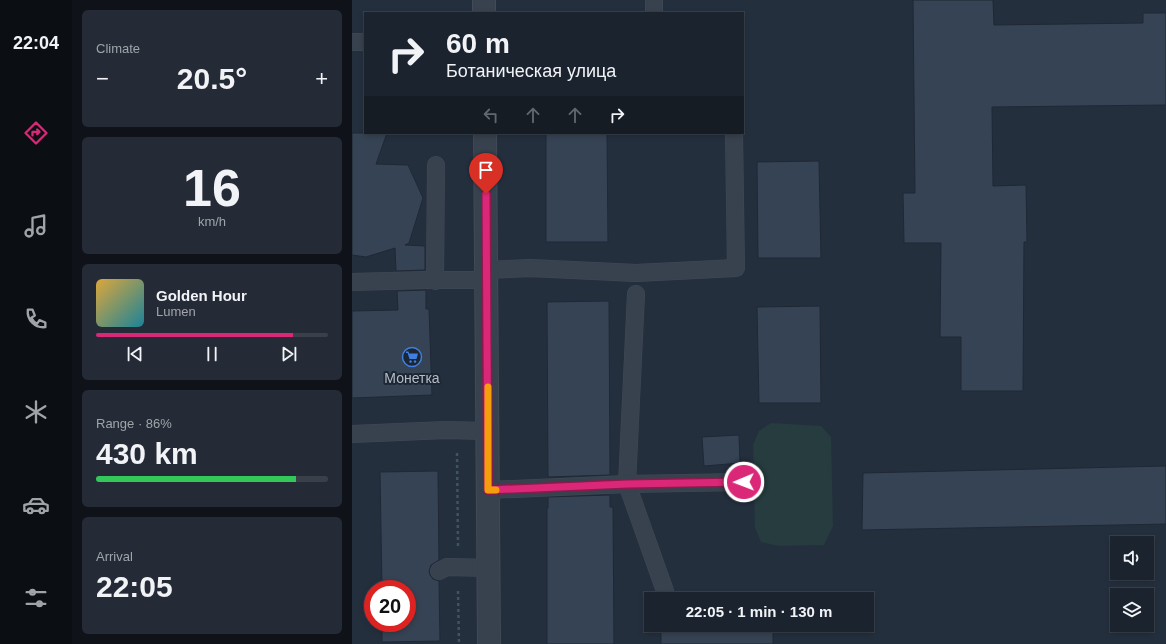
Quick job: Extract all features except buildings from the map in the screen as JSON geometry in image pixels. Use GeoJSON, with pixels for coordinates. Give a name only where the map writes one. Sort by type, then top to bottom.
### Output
{"type":"FeatureCollection","features":[{"type":"Feature","properties":{"kind":"street"},"geometry":{"type":"LineString","coordinates":[[484,0],[484,12]]}},
{"type":"Feature","properties":{"kind":"street"},"geometry":{"type":"LineString","coordinates":[[485,134],[489,644]]}},
{"type":"Feature","properties":{"kind":"lane"},"geometry":{"type":"LineString","coordinates":[[654,0],[654,12]]}},
{"type":"Feature","properties":{"kind":"lane"},"geometry":{"type":"LineString","coordinates":[[352,42],[364,42]]}},
{"type":"Feature","properties":{"kind":"lane"},"geometry":{"type":"LineString","coordinates":[[352,282],[435,281],[530,268],[636,273],[736,268],[734,134]]}},
{"type":"Feature","properties":{"kind":"lane"},"geometry":{"type":"LineString","coordinates":[[435,281],[436,166]]}},
{"type":"Feature","properties":{"kind":"lane"},"geometry":{"type":"LineString","coordinates":[[636,294],[627,484],[665,591]]}},
{"type":"Feature","properties":{"kind":"lane"},"geometry":{"type":"LineString","coordinates":[[352,434],[446,430],[488,431]]}},
{"type":"Feature","properties":{"kind":"lane"},"geometry":{"type":"LineString","coordinates":[[488,490],[627,484],[744,482]]}},
{"type":"Feature","properties":{"kind":"lane"},"geometry":{"type":"LineString","coordinates":[[439,571],[447,567],[489,568]]}},
{"type":"Feature","properties":{"kind":"path"},"geometry":{"type":"LineString","coordinates":[[446,430],[457,437],[458,644]]}},
{"type":"Feature","properties":{"kind":"green space"},"geometry":{"type":"Polygon","coordinates":[[[771,423],[821,426],[831,437],[833,526],[824,545],[779,546],[761,542],[755,528],[753,445],[759,431],[771,423]]]}},
{"type":"Feature","properties":{"kind":"slow traffic"},"geometry":{"type":"LineString","coordinates":[[488,387],[488,490],[496,490]]}},
{"type":"Feature","properties":{"kind":"place","name":"Монетка"},"geometry":{"type":"Point","coordinates":[412,357]}},
{"type":"Feature","properties":{"kind":"route"},"geometry":{"type":"LineString","coordinates":[[486,194],[488,490],[627,484],[744,482]]}}]}
